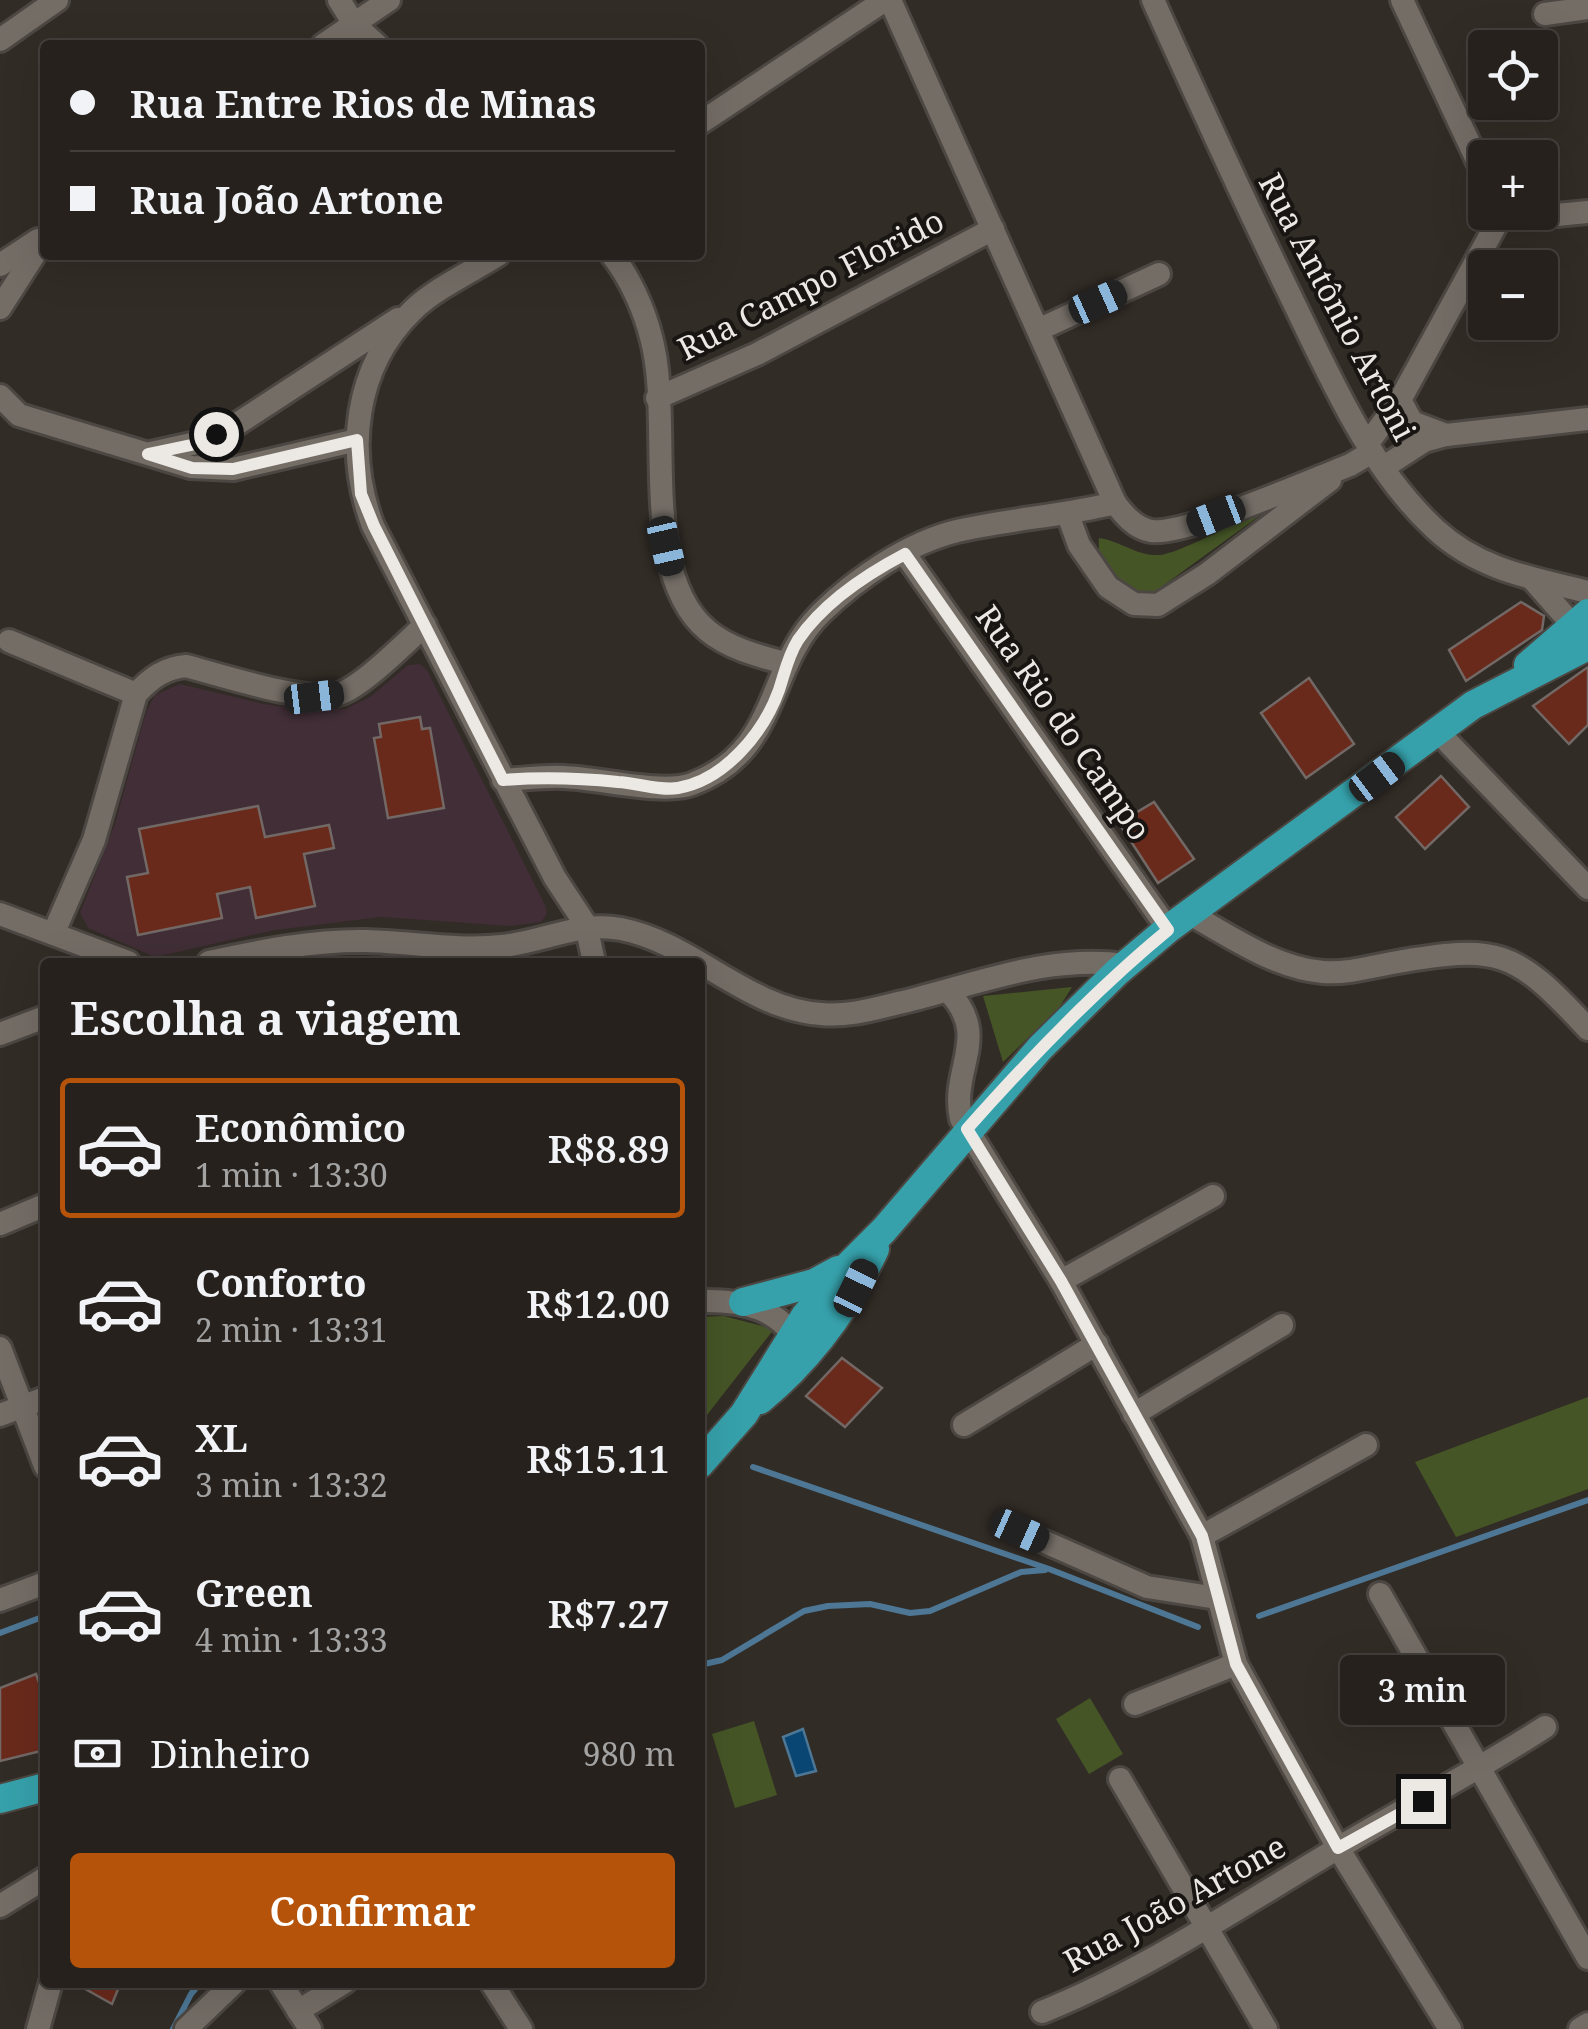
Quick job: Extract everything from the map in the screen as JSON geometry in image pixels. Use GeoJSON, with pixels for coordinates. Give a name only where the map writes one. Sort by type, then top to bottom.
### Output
{"type":"FeatureCollection","features":[{"type":"Feature","properties":{"kind":"main road"},"geometry":{"type":"LineString","coordinates":[[705,1458],[800,1345],[852,1262],[1040,1048],[1125,965],[1473,705],[1584,632]]}},
{"type":"Feature","properties":{"kind":"main road"},"geometry":{"type":"LineString","coordinates":[[800,1345],[825,1336],[856,1288],[884,1230]]}},
{"type":"Feature","properties":{"kind":"main road"},"geometry":{"type":"LineString","coordinates":[[743,1302],[814,1283],[852,1262]]}},
{"type":"Feature","properties":{"kind":"main road"},"geometry":{"type":"LineString","coordinates":[[0,1799],[40,1788]]}},
{"type":"Feature","properties":{"kind":"street"},"geometry":{"type":"LineString","coordinates":[[0,40],[57,0]]}},
{"type":"Feature","properties":{"kind":"street"},"geometry":{"type":"LineString","coordinates":[[339,0],[354,24],[371,40]]}},
{"type":"Feature","properties":{"kind":"street"},"geometry":{"type":"LineString","coordinates":[[330,40],[389,0]]}},
{"type":"Feature","properties":{"kind":"street"},"geometry":{"type":"LineString","coordinates":[[705,120],[888,0],[1115,503],[1136,525],[1148,530],[1183,528],[1375,454],[1424,441],[1588,419]]}},
{"type":"Feature","properties":{"kind":"street","name":"Rua Antônio Artoni"},"geometry":{"type":"LineString","coordinates":[[1153,0],[1313,342],[1375,454],[1436,530],[1483,562],[1534,582],[1588,592]]}},
{"type":"Feature","properties":{"kind":"street"},"geometry":{"type":"LineString","coordinates":[[1402,0],[1468,141]]}},
{"type":"Feature","properties":{"kind":"street"},"geometry":{"type":"LineString","coordinates":[[1544,14],[1588,8]]}},
{"type":"Feature","properties":{"kind":"street"},"geometry":{"type":"LineString","coordinates":[[1558,215],[1588,212]]}},
{"type":"Feature","properties":{"kind":"street","name":"Rua Campo Florido"},"geometry":{"type":"LineString","coordinates":[[657,398],[757,354],[992,229]]}},
{"type":"Feature","properties":{"kind":"street"},"geometry":{"type":"LineString","coordinates":[[1375,454],[1400,400],[1494,230]]}},
{"type":"Feature","properties":{"kind":"street"},"geometry":{"type":"LineString","coordinates":[[0,265],[40,240]]}},
{"type":"Feature","properties":{"kind":"street"},"geometry":{"type":"LineString","coordinates":[[0,308],[40,245]]}},
{"type":"Feature","properties":{"kind":"street"},"geometry":{"type":"LineString","coordinates":[[148,454],[196,444],[237,424],[490,260]]}},
{"type":"Feature","properties":{"kind":"street"},"geometry":{"type":"LineString","coordinates":[[615,260],[639,303],[652,339],[666,546],[676,587],[692,615],[710,634],[744,652],[786,663]]}},
{"type":"Feature","properties":{"kind":"street"},"geometry":{"type":"LineString","coordinates":[[1038,330],[1159,274]]}},
{"type":"Feature","properties":{"kind":"street"},"geometry":{"type":"LineString","coordinates":[[415,308],[388,338],[360,407],[357,440],[361,494],[503,780],[555,878],[586,925],[593,958]]}},
{"type":"Feature","properties":{"kind":"street"},"geometry":{"type":"LineString","coordinates":[[0,396],[9,418],[192,468],[233,469],[357,440]]}},
{"type":"Feature","properties":{"kind":"street"},"geometry":{"type":"LineString","coordinates":[[1400,400],[1412,422],[1446,436]]}},
{"type":"Feature","properties":{"kind":"street"},"geometry":{"type":"LineString","coordinates":[[1068,515],[1079,544],[1108,587],[1134,604],[1158,606],[1207,574],[1350,465]]}},
{"type":"Feature","properties":{"kind":"street"},"geometry":{"type":"LineString","coordinates":[[503,780],[560,776],[675,789],[694,784],[739,754],[758,731],[800,638],[850,588],[905,554],[958,531],[1068,515],[1115,503]]}},
{"type":"Feature","properties":{"kind":"street","name":"Rua Rio do Campo"},"geometry":{"type":"LineString","coordinates":[[905,554],[1179,922]]}},
{"type":"Feature","properties":{"kind":"street","name":"Rua Antônio Artoni"},"geometry":{"type":"LineString","coordinates":[[1534,582],[1584,632]]}},
{"type":"Feature","properties":{"kind":"street"},"geometry":{"type":"LineString","coordinates":[[54,932],[94,840],[136,694],[169,667],[186,666],[314,697],[339,694],[354,686],[425,626]]}},
{"type":"Feature","properties":{"kind":"street"},"geometry":{"type":"LineString","coordinates":[[9,641],[136,694]]}},
{"type":"Feature","properties":{"kind":"street"},"geometry":{"type":"LineString","coordinates":[[1438,732],[1588,888]]}},
{"type":"Feature","properties":{"kind":"street"},"geometry":{"type":"LineString","coordinates":[[0,914],[118,958]]}},
{"type":"Feature","properties":{"kind":"street"},"geometry":{"type":"LineString","coordinates":[[1179,922],[1301,969],[1329,973],[1456,952],[1502,958],[1528,970],[1588,1029]]}},
{"type":"Feature","properties":{"kind":"street"},"geometry":{"type":"LineString","coordinates":[[228,958],[362,941],[502,946],[586,925],[650,937],[691,958]]}},
{"type":"Feature","properties":{"kind":"street"},"geometry":{"type":"LineString","coordinates":[[705,965],[784,1006],[820,1014],[866,1010],[1049,964],[1080,960],[1125,965]]}},
{"type":"Feature","properties":{"kind":"street"},"geometry":{"type":"LineString","coordinates":[[948,991],[963,1006],[968,1021],[969,1052],[958,1106],[967,1129],[1061,1281],[1202,1536],[1236,1664],[1338,1848],[1450,2029]]}},
{"type":"Feature","properties":{"kind":"street"},"geometry":{"type":"LineString","coordinates":[[0,1034],[40,1019]]}},
{"type":"Feature","properties":{"kind":"street"},"geometry":{"type":"LineString","coordinates":[[962,1076],[988,1106]]}},
{"type":"Feature","properties":{"kind":"street"},"geometry":{"type":"LineString","coordinates":[[1061,1281],[1213,1196]]}},
{"type":"Feature","properties":{"kind":"street"},"geometry":{"type":"LineString","coordinates":[[0,1224],[40,1207]]}},
{"type":"Feature","properties":{"kind":"street"},"geometry":{"type":"LineString","coordinates":[[705,1301],[743,1302],[770,1312],[800,1345]]}},
{"type":"Feature","properties":{"kind":"street"},"geometry":{"type":"LineString","coordinates":[[1134,1414],[1282,1325]]}},
{"type":"Feature","properties":{"kind":"street"},"geometry":{"type":"LineString","coordinates":[[964,1425],[1097,1344]]}},
{"type":"Feature","properties":{"kind":"street"},"geometry":{"type":"LineString","coordinates":[[0,1348],[34,1402],[40,1437]]}},
{"type":"Feature","properties":{"kind":"street"},"geometry":{"type":"LineString","coordinates":[[0,1416],[34,1402]]}},
{"type":"Feature","properties":{"kind":"street"},"geometry":{"type":"LineString","coordinates":[[1202,1536],[1366,1445]]}},
{"type":"Feature","properties":{"kind":"street"},"geometry":{"type":"LineString","coordinates":[[1020,1531],[1147,1586],[1217,1598]]}},
{"type":"Feature","properties":{"kind":"street"},"geometry":{"type":"LineString","coordinates":[[0,1600],[40,1585]]}},
{"type":"Feature","properties":{"kind":"street"},"geometry":{"type":"LineString","coordinates":[[1380,1594],[1588,1958]]}},
{"type":"Feature","properties":{"kind":"street"},"geometry":{"type":"LineString","coordinates":[[1135,1704],[1236,1664]]}},
{"type":"Feature","properties":{"kind":"street","name":"Rua João Artone"},"geometry":{"type":"LineString","coordinates":[[1042,2012],[1086,1994],[1208,1927],[1545,1727]]}},
{"type":"Feature","properties":{"kind":"street"},"geometry":{"type":"LineString","coordinates":[[1120,1779],[1266,2029]]}},
{"type":"Feature","properties":{"kind":"street"},"geometry":{"type":"LineString","coordinates":[[0,1906],[40,1881]]}},
{"type":"Feature","properties":{"kind":"street"},"geometry":{"type":"LineString","coordinates":[[38,2029],[48,1988]]}},
{"type":"Feature","properties":{"kind":"street"},"geometry":{"type":"LineString","coordinates":[[186,2029],[228,1988]]}},
{"type":"Feature","properties":{"kind":"street"},"geometry":{"type":"LineString","coordinates":[[284,1988],[304,2020],[339,1988]]}},
{"type":"Feature","properties":{"kind":"street"},"geometry":{"type":"LineString","coordinates":[[495,1988],[521,2029]]}},
{"type":"Feature","properties":{"kind":"street"},"geometry":{"type":"LineString","coordinates":[[1580,2029],[1588,2024]]}},
{"type":"Feature","properties":{"kind":"shaded area"},"geometry":{"type":"Polygon","coordinates":[[[420,664],[427,670],[545,905],[547,914],[541,922],[511,926],[381,917],[275,930],[155,957],[88,928],[80,913],[115,823],[146,712],[155,695],[180,684],[264,704],[345,709],[370,697],[408,665],[420,664]]]}},
{"type":"Feature","properties":{"kind":"green space"},"geometry":{"type":"Polygon","coordinates":[[[1277,503],[1142,601],[1111,575],[1101,559],[1099,538],[1159,555],[1277,503]]]}},
{"type":"Feature","properties":{"kind":"green space"},"geometry":{"type":"Polygon","coordinates":[[[1072,987],[1059,1008],[1003,1062],[983,996],[1072,987]]]}},
{"type":"Feature","properties":{"kind":"green space"},"geometry":{"type":"Polygon","coordinates":[[[724,1316],[774,1329],[705,1418],[705,1317],[724,1316]]]}},
{"type":"Feature","properties":{"kind":"green space"},"geometry":{"type":"Polygon","coordinates":[[[1588,1397],[1588,1489],[1456,1537],[1415,1462],[1588,1397]]]}},
{"type":"Feature","properties":{"kind":"green space"},"geometry":{"type":"Polygon","coordinates":[[[1090,1698],[1123,1754],[1089,1774],[1056,1719],[1090,1698]]]}},
{"type":"Feature","properties":{"kind":"green space"},"geometry":{"type":"Polygon","coordinates":[[[754,1721],[777,1795],[735,1808],[712,1734],[754,1721]]]}},
{"type":"Feature","properties":{"kind":"water"},"geometry":{"type":"Polygon","coordinates":[[[803,1729],[816,1771],[796,1776],[783,1737],[803,1729]]]}},
{"type":"Feature","properties":{"kind":"building"},"geometry":{"type":"Polygon","coordinates":[[[1521,602],[1544,616],[1542,630],[1466,681],[1449,650],[1521,602]]]}},
{"type":"Feature","properties":{"kind":"building"},"geometry":{"type":"Polygon","coordinates":[[[1588,667],[1588,725],[1569,744],[1533,706],[1588,667]]]}},
{"type":"Feature","properties":{"kind":"building"},"geometry":{"type":"Polygon","coordinates":[[[1309,678],[1354,744],[1306,778],[1261,713],[1309,678]]]}},
{"type":"Feature","properties":{"kind":"building"},"geometry":{"type":"Polygon","coordinates":[[[420,717],[422,729],[430,728],[444,808],[388,818],[374,738],[381,737],[379,724],[420,717]]]}},
{"type":"Feature","properties":{"kind":"building"},"geometry":{"type":"Polygon","coordinates":[[[1441,776],[1469,807],[1425,849],[1396,817],[1441,776]]]}},
{"type":"Feature","properties":{"kind":"building"},"geometry":{"type":"Polygon","coordinates":[[[1154,802],[1194,859],[1158,883],[1119,823],[1154,802]]]}},
{"type":"Feature","properties":{"kind":"building"},"geometry":{"type":"Polygon","coordinates":[[[258,806],[265,837],[329,825],[334,848],[304,854],[315,906],[256,918],[250,887],[217,894],[222,918],[138,935],[127,877],[148,873],[139,829],[258,806]]]}},
{"type":"Feature","properties":{"kind":"building"},"geometry":{"type":"Polygon","coordinates":[[[842,1358],[882,1388],[845,1427],[806,1396],[842,1358]]]}},
{"type":"Feature","properties":{"kind":"building"},"geometry":{"type":"Polygon","coordinates":[[[36,1674],[40,1685],[40,1751],[0,1761],[0,1688],[36,1674]]]}},
{"type":"Feature","properties":{"kind":"building"},"geometry":{"type":"Polygon","coordinates":[[[84,1988],[119,1988],[112,2004],[84,1988]]]}},
{"type":"Feature","properties":{"kind":"waterway"},"geometry":{"type":"LineString","coordinates":[[753,1467],[1049,1569],[1198,1627]]}},
{"type":"Feature","properties":{"kind":"waterway"},"geometry":{"type":"LineString","coordinates":[[1259,1616],[1588,1500]]}},
{"type":"Feature","properties":{"kind":"waterway"},"geometry":{"type":"LineString","coordinates":[[705,1664],[722,1660],[804,1611],[870,1604],[910,1613],[930,1611],[1021,1572],[1045,1570]]}},
{"type":"Feature","properties":{"kind":"waterway"},"geometry":{"type":"LineString","coordinates":[[0,1633],[40,1618]]}},
{"type":"Feature","properties":{"kind":"waterway"},"geometry":{"type":"LineString","coordinates":[[173,2029],[196,1988]]}},
{"type":"Feature","properties":{"kind":"route"},"geometry":{"type":"LineString","coordinates":[[216,434],[196,444],[148,454],[192,468],[233,469],[357,440],[361,494],[374,526],[503,780],[560,776],[675,789],[694,784],[739,754],[758,731],[780,688],[786,663],[820,614],[850,588],[905,554],[1168,930],[1117,972],[1040,1048],[967,1129],[1061,1281],[1202,1536],[1236,1664],[1338,1848],[1423,1801]]}}]}
